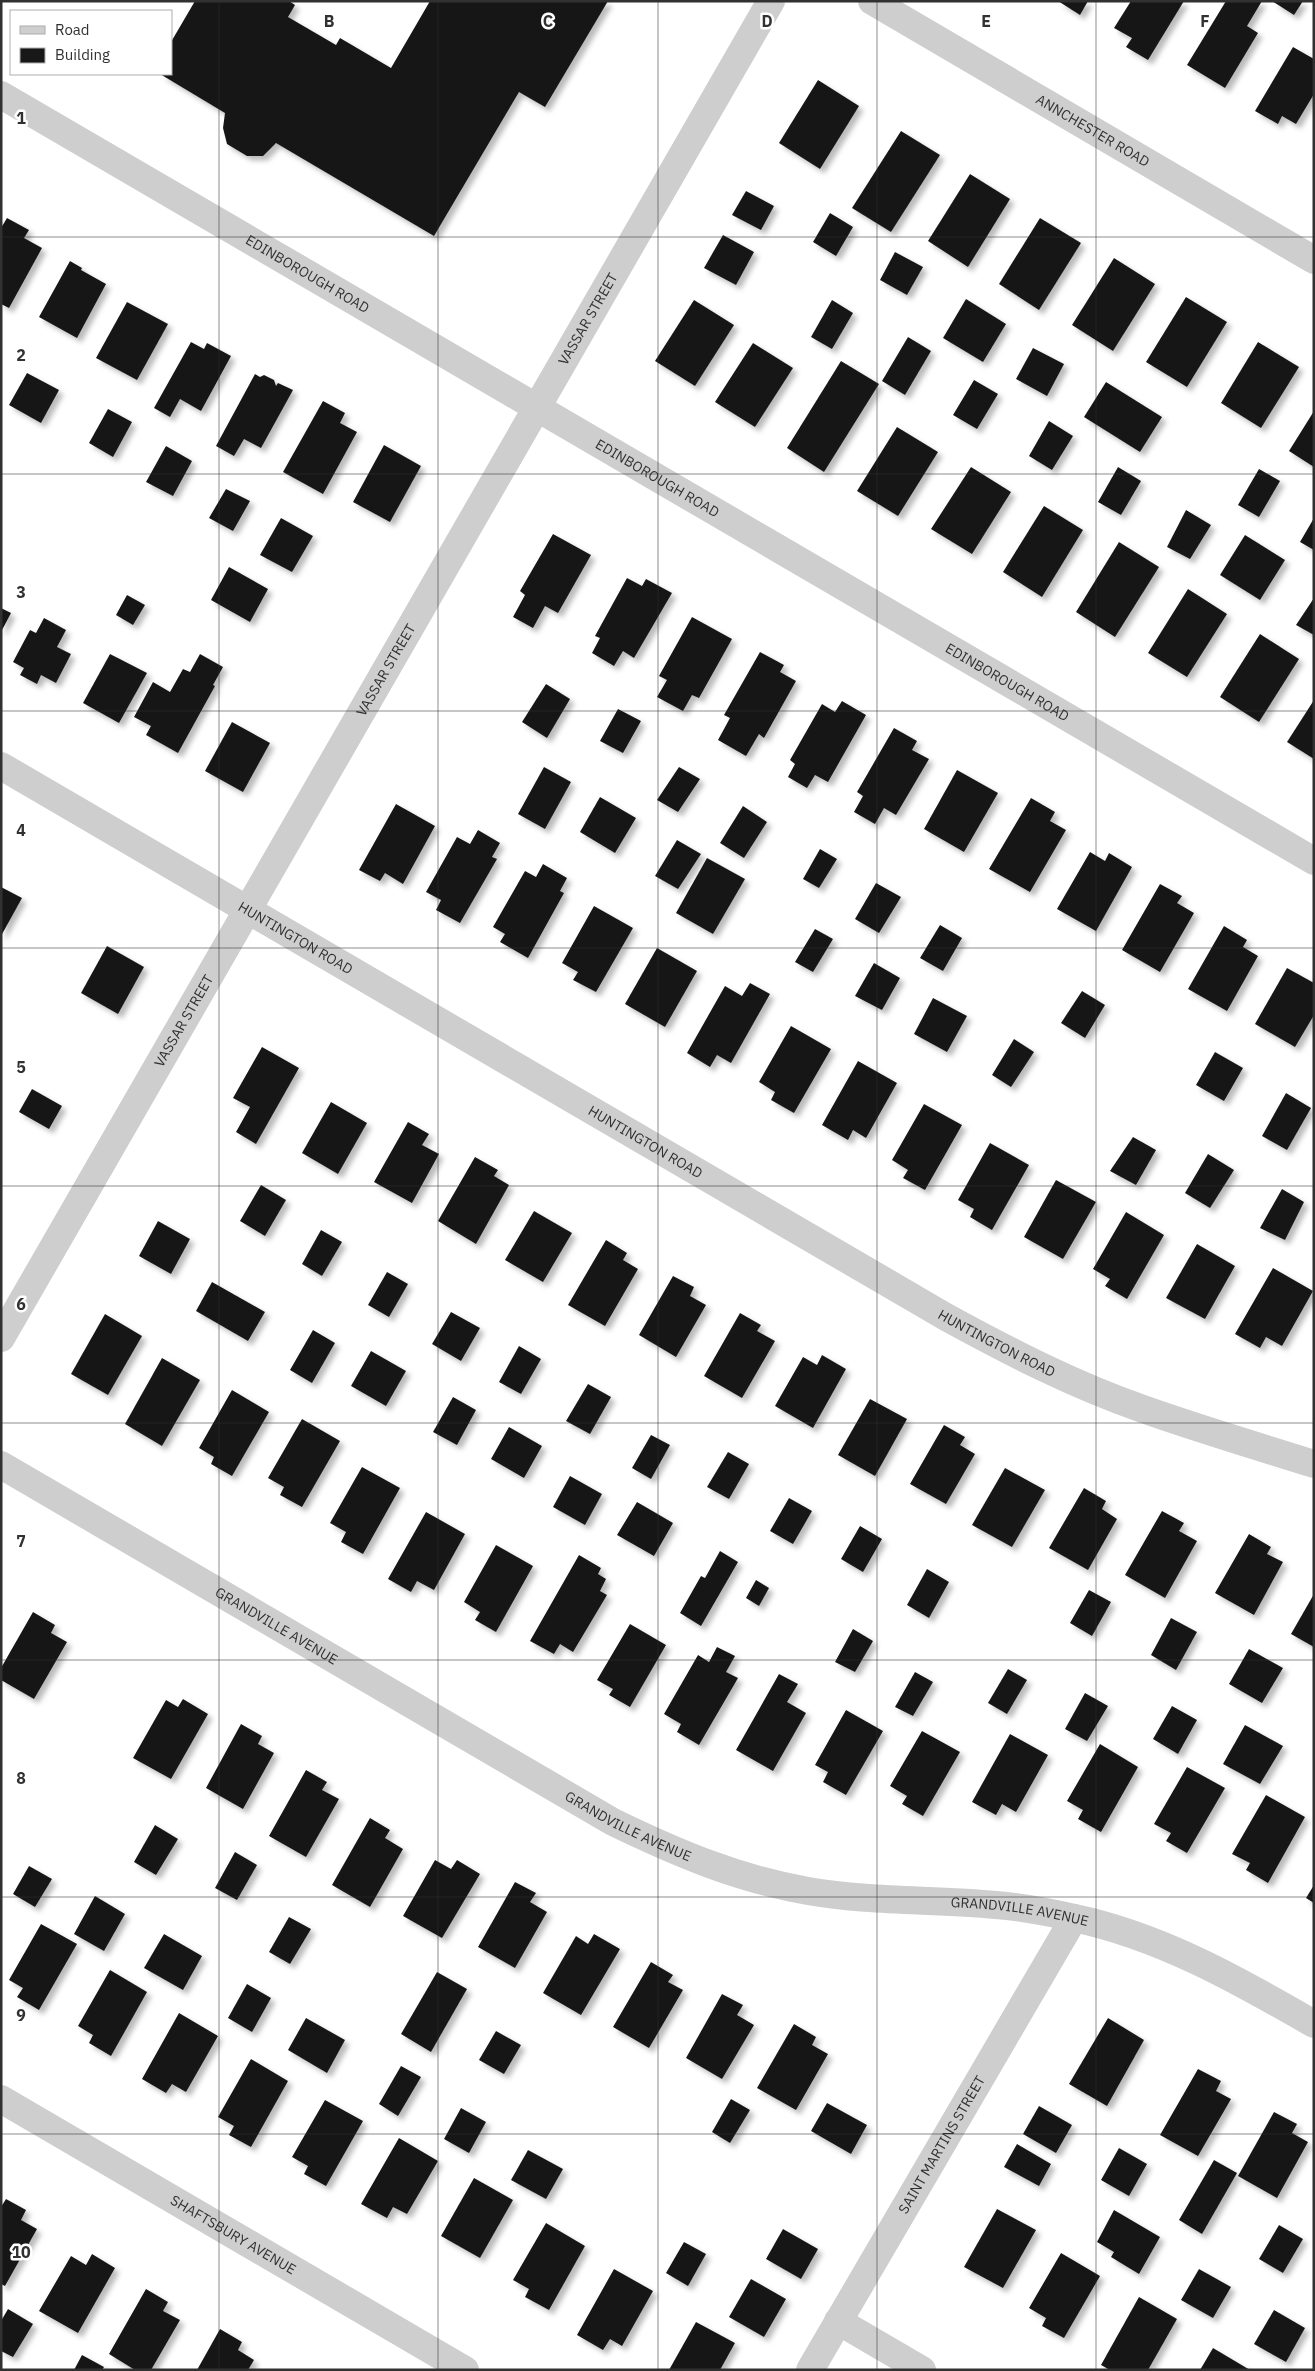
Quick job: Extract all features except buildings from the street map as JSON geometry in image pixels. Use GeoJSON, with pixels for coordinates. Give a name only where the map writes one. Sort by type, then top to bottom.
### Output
{"type":"FeatureCollection","features":[{"type":"Feature","properties":{"kind":"street","name":"VASSAR STREET"},"geometry":{"type":"LineString","coordinates":[[1,1338],[771,1]]}},
{"type":"Feature","properties":{"kind":"street","name":"ANNCHESTER ROAD"},"geometry":{"type":"LineString","coordinates":[[872,1],[1314,260]]}},
{"type":"Feature","properties":{"kind":"street","name":"EDINBOROUGH ROAD"},"geometry":{"type":"LineString","coordinates":[[1,95],[1314,861]]}},
{"type":"Feature","properties":{"kind":"street","name":"HUNTINGTON ROAD"},"geometry":{"type":"LineString","coordinates":[[1,766],[1009,1352],[1075,1382],[1142,1409],[1314,1464]]}},
{"type":"Feature","properties":{"kind":"street","name":"GRANDVILLE AVENUE"},"geometry":{"type":"LineString","coordinates":[[1,1464],[613,1822],[676,1853],[741,1876],[808,1891],[874,1899],[997,1905],[1074,1918],[1120,1931],[1170,1949],[1251,1988],[1314,2024]]}},
{"type":"Feature","properties":{"kind":"street","name":"SAINT MARTINS STREET"},"geometry":{"type":"LineString","coordinates":[[810,2370],[1074,1918]]}},
{"type":"Feature","properties":{"kind":"street","name":"SHAFTSBURY AVENUE"},"geometry":{"type":"LineString","coordinates":[[1,2099],[465,2370]]}},
{"type":"Feature","properties":{"kind":"street"},"geometry":{"type":"LineString","coordinates":[[838,2321],[922,2370]]}}]}
